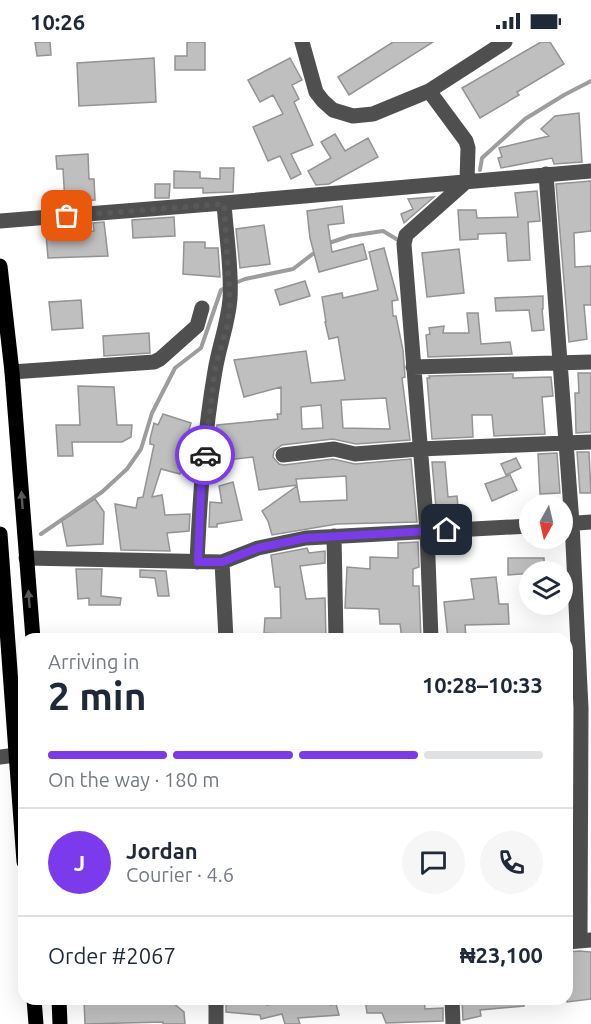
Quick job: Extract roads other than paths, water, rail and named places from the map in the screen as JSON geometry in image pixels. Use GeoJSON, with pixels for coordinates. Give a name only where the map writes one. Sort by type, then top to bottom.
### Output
{"type":"FeatureCollection","features":[{"type":"Feature","properties":{"kind":"main road"},"geometry":{"type":"LineString","coordinates":[[0,266],[12,372],[32,633]]}},
{"type":"Feature","properties":{"kind":"main road"},"geometry":{"type":"LineString","coordinates":[[0,534],[18,733]]}},
{"type":"Feature","properties":{"kind":"main road"},"geometry":{"type":"LineString","coordinates":[[34,1005],[36,1024]]}},
{"type":"Feature","properties":{"kind":"main road"},"geometry":{"type":"LineString","coordinates":[[59,1005],[60,1024]]}},
{"type":"Feature","properties":{"kind":"street"},"geometry":{"type":"LineString","coordinates":[[302,42],[316,92],[322,101],[333,110],[353,116],[373,114],[429,91],[505,42]]}},
{"type":"Feature","properties":{"kind":"street"},"geometry":{"type":"LineString","coordinates":[[429,91],[466,141],[468,148],[466,181],[406,235],[404,240],[427,531],[431,633]]}},
{"type":"Feature","properties":{"kind":"street"},"geometry":{"type":"LineString","coordinates":[[0,221],[224,204],[591,171]]}},
{"type":"Feature","properties":{"kind":"street"},"geometry":{"type":"LineString","coordinates":[[546,174],[561,362],[567,495]]}},
{"type":"Feature","properties":{"kind":"street"},"geometry":{"type":"LineString","coordinates":[[198,562],[201,488],[215,369],[228,323],[230,292],[224,204]]}},
{"type":"Feature","properties":{"kind":"street"},"geometry":{"type":"LineString","coordinates":[[12,372],[154,362],[197,326],[202,308]]}},
{"type":"Feature","properties":{"kind":"street"},"geometry":{"type":"LineString","coordinates":[[413,368],[591,362]]}},
{"type":"Feature","properties":{"kind":"street"},"geometry":{"type":"LineString","coordinates":[[283,455],[334,449],[355,454],[591,442]]}},
{"type":"Feature","properties":{"kind":"street"},"geometry":{"type":"LineString","coordinates":[[573,523],[591,522]]}},
{"type":"Feature","properties":{"kind":"street"},"geometry":{"type":"LineString","coordinates":[[26,558],[222,562],[270,545],[306,538],[519,527]]}},
{"type":"Feature","properties":{"kind":"street"},"geometry":{"type":"LineString","coordinates":[[334,536],[336,633]]}},
{"type":"Feature","properties":{"kind":"street"},"geometry":{"type":"LineString","coordinates":[[569,549],[580,708],[579,941]]}},
{"type":"Feature","properties":{"kind":"street"},"geometry":{"type":"LineString","coordinates":[[222,562],[226,633]]}},
{"type":"Feature","properties":{"kind":"street"},"geometry":{"type":"LineString","coordinates":[[0,757],[18,755]]}},
{"type":"Feature","properties":{"kind":"street"},"geometry":{"type":"LineString","coordinates":[[216,1005],[216,1024]]}},
{"type":"Feature","properties":{"kind":"street"},"geometry":{"type":"LineString","coordinates":[[452,1005],[453,1024]]}},
{"type":"Feature","properties":{"kind":"waterway"},"geometry":{"type":"LineString","coordinates":[[480,170],[482,158],[525,119],[591,81]]}},
{"type":"Feature","properties":{"kind":"waterway"},"geometry":{"type":"LineString","coordinates":[[326,244],[350,236],[383,231],[398,240]]}},
{"type":"Feature","properties":{"kind":"waterway"},"geometry":{"type":"LineString","coordinates":[[235,283],[293,269],[318,250]]}},
{"type":"Feature","properties":{"kind":"waterway"},"geometry":{"type":"LineString","coordinates":[[41,534],[102,492],[127,469],[141,449],[152,413],[175,368],[201,348],[221,290],[225,288]]}}]}
